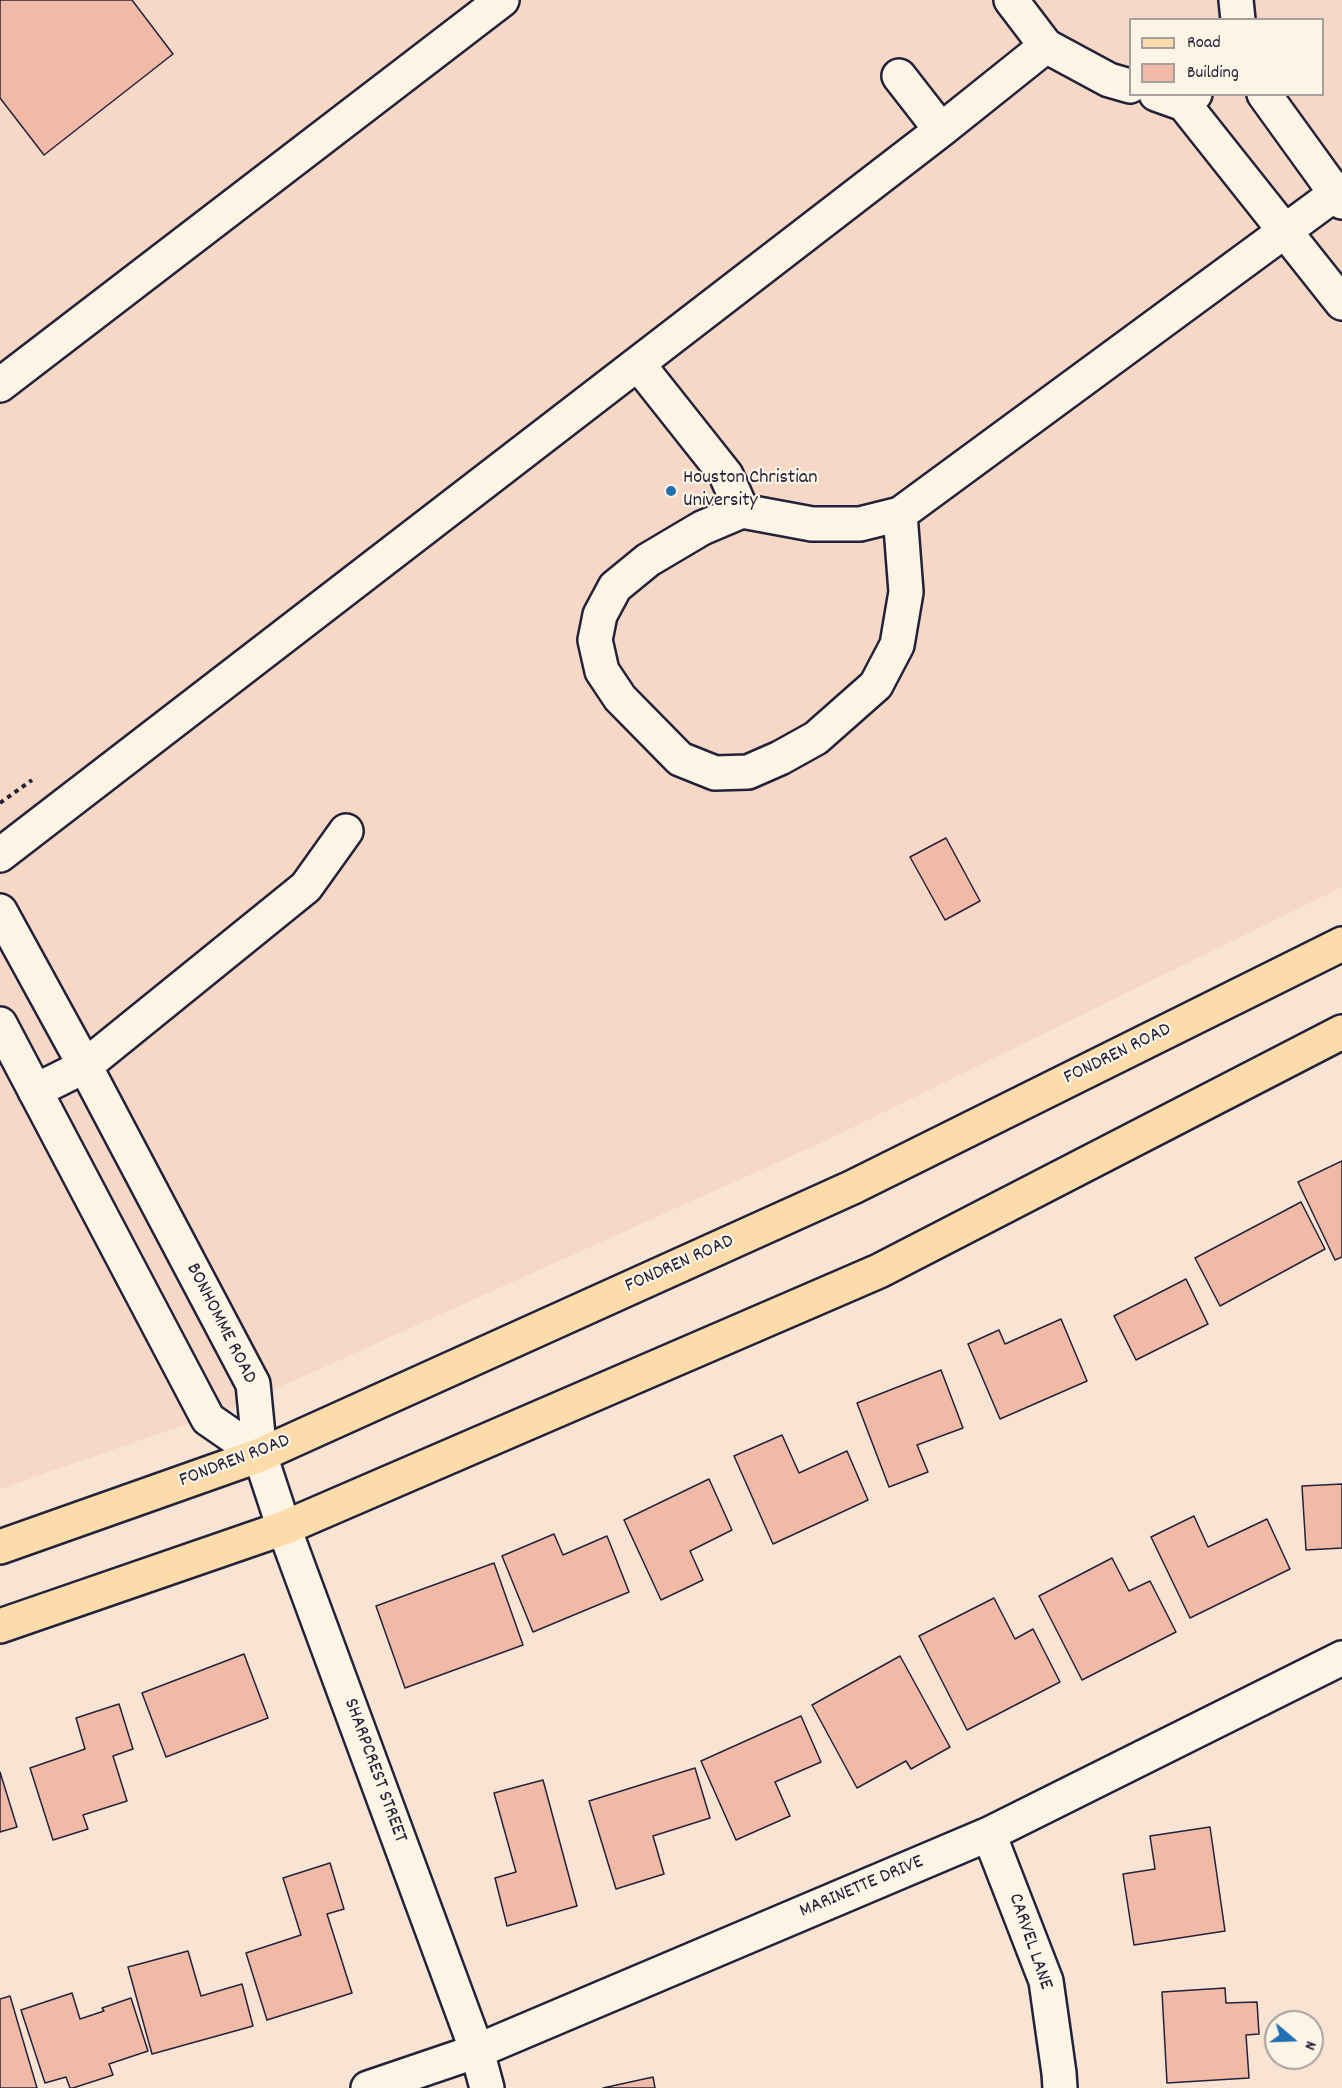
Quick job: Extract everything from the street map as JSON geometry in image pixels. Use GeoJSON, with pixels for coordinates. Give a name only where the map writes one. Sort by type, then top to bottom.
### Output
{"type":"FeatureCollection","features":[{"type":"Feature","properties":{"kind":"main road","name":"FONDREN ROAD"},"geometry":{"type":"LineString","coordinates":[[0,1547],[260,1455],[853,1187],[1342,944]]}},
{"type":"Feature","properties":{"kind":"main road"},"geometry":{"type":"LineString","coordinates":[[0,1626],[284,1528],[879,1270],[1342,1032]]}},
{"type":"Feature","properties":{"kind":"street"},"geometry":{"type":"LineString","coordinates":[[0,385],[502,0]]}},
{"type":"Feature","properties":{"kind":"street"},"geometry":{"type":"LineString","coordinates":[[1011,0],[1046,46],[1109,80],[1129,86]]}},
{"type":"Feature","properties":{"kind":"street"},"geometry":{"type":"LineString","coordinates":[[1236,0],[1238,18]]}},
{"type":"Feature","properties":{"kind":"street"},"geometry":{"type":"LineString","coordinates":[[0,855],[941,130],[1046,46]]}},
{"type":"Feature","properties":{"kind":"street"},"geometry":{"type":"LineString","coordinates":[[900,76],[941,130]]}},
{"type":"Feature","properties":{"kind":"street"},"geometry":{"type":"LineString","coordinates":[[900,514],[906,592],[897,645],[876,684],[816,738],[780,758],[748,772],[715,773],[680,759],[620,698],[603,671],[595,639],[600,615],[615,587],[648,560],[702,528],[742,512],[812,524],[860,524],[900,514],[1340,195],[1266,96]]}},
{"type":"Feature","properties":{"kind":"street"},"geometry":{"type":"LineString","coordinates":[[1178,98],[1342,303]]}},
{"type":"Feature","properties":{"kind":"street"},"geometry":{"type":"LineString","coordinates":[[638,364],[726,475],[742,512]]}},
{"type":"Feature","properties":{"kind":"street"},"geometry":{"type":"LineString","coordinates":[[35,1091],[85,1066],[306,887],[346,831]]}},
{"type":"Feature","properties":{"kind":"street","name":"BONHOMME ROAD"},"geometry":{"type":"LineString","coordinates":[[0,911],[253,1383],[260,1455]]}},
{"type":"Feature","properties":{"kind":"street"},"geometry":{"type":"LineString","coordinates":[[0,1024],[208,1419],[260,1455]]}},
{"type":"Feature","properties":{"kind":"street","name":"SHARPCREST STREET"},"geometry":{"type":"LineString","coordinates":[[260,1455],[284,1528],[477,2051],[487,2088]]}},
{"type":"Feature","properties":{"kind":"street","name":"MARINETTE DRIVE"},"geometry":{"type":"LineString","coordinates":[[368,2088],[477,2051],[989,1834],[1342,1658]]}},
{"type":"Feature","properties":{"kind":"street","name":"CARVEL LANE"},"geometry":{"type":"LineString","coordinates":[[989,1834],[1046,1982],[1060,2088]]}},
{"type":"Feature","properties":{"kind":"shaded area","name":"Houston Christian University"},"geometry":{"type":"Polygon","coordinates":[[[0,0],[1342,0],[1342,887],[827,1140],[233,1408],[0,1489],[0,0]]]}},
{"type":"Feature","properties":{"kind":"building"},"geometry":{"type":"Polygon","coordinates":[[[0,0],[132,0],[173,54],[44,155],[0,98],[0,0]]]}},
{"type":"Feature","properties":{"kind":"building"},"geometry":{"type":"Polygon","coordinates":[[[946,838],[980,901],[945,920],[910,857],[946,838]]]}},
{"type":"Feature","properties":{"kind":"building"},"geometry":{"type":"Polygon","coordinates":[[[1342,1161],[1342,1257],[1335,1260],[1298,1182],[1342,1161]]]}},
{"type":"Feature","properties":{"kind":"building"},"geometry":{"type":"Polygon","coordinates":[[[1301,1202],[1325,1249],[1220,1306],[1195,1258],[1301,1202]]]}},
{"type":"Feature","properties":{"kind":"building"},"geometry":{"type":"Polygon","coordinates":[[[1186,1279],[1208,1324],[1136,1360],[1114,1316],[1186,1279]]]}},
{"type":"Feature","properties":{"kind":"building"},"geometry":{"type":"Polygon","coordinates":[[[1061,1319],[1087,1381],[1000,1419],[968,1344],[999,1330],[1005,1344],[1061,1319]]]}},
{"type":"Feature","properties":{"kind":"building"},"geometry":{"type":"Polygon","coordinates":[[[941,1370],[963,1428],[917,1445],[928,1472],[889,1487],[857,1403],[941,1370]]]}},
{"type":"Feature","properties":{"kind":"building"},"geometry":{"type":"Polygon","coordinates":[[[782,1435],[799,1473],[847,1451],[868,1500],[773,1544],[734,1456],[782,1435]]]}},
{"type":"Feature","properties":{"kind":"building"},"geometry":{"type":"Polygon","coordinates":[[[709,1479],[732,1530],[690,1551],[703,1580],[661,1600],[624,1520],[709,1479]]]}},
{"type":"Feature","properties":{"kind":"building"},"geometry":{"type":"Polygon","coordinates":[[[1342,1484],[1342,1548],[1306,1550],[1302,1486],[1342,1484]]]}},
{"type":"Feature","properties":{"kind":"building"},"geometry":{"type":"Polygon","coordinates":[[[1194,1516],[1208,1547],[1267,1519],[1290,1569],[1190,1618],[1151,1537],[1194,1516]]]}},
{"type":"Feature","properties":{"kind":"building"},"geometry":{"type":"Polygon","coordinates":[[[554,1534],[563,1555],[607,1536],[629,1592],[533,1632],[502,1556],[554,1534]]]}},
{"type":"Feature","properties":{"kind":"building"},"geometry":{"type":"Polygon","coordinates":[[[1112,1558],[1129,1591],[1150,1581],[1176,1632],[1082,1680],[1039,1596],[1112,1558]]]}},
{"type":"Feature","properties":{"kind":"building"},"geometry":{"type":"Polygon","coordinates":[[[494,1563],[523,1645],[405,1688],[376,1606],[494,1563]]]}},
{"type":"Feature","properties":{"kind":"building"},"geometry":{"type":"Polygon","coordinates":[[[994,1598],[1015,1639],[1033,1629],[1060,1682],[967,1730],[919,1636],[994,1598]]]}},
{"type":"Feature","properties":{"kind":"building"},"geometry":{"type":"Polygon","coordinates":[[[244,1654],[268,1718],[166,1757],[142,1693],[244,1654]]]}},
{"type":"Feature","properties":{"kind":"building"},"geometry":{"type":"Polygon","coordinates":[[[900,1656],[950,1747],[911,1769],[906,1761],[857,1788],[812,1705],[900,1656]]]}},
{"type":"Feature","properties":{"kind":"building"},"geometry":{"type":"Polygon","coordinates":[[[119,1704],[133,1749],[113,1756],[127,1801],[83,1815],[88,1829],[53,1840],[30,1768],[85,1749],[76,1718],[119,1704]]]}},
{"type":"Feature","properties":{"kind":"building"},"geometry":{"type":"Polygon","coordinates":[[[801,1716],[821,1762],[775,1782],[790,1816],[736,1840],[701,1761],[801,1716]]]}},
{"type":"Feature","properties":{"kind":"building"},"geometry":{"type":"Polygon","coordinates":[[[695,1768],[710,1818],[653,1836],[664,1874],[616,1889],[589,1801],[695,1768]]]}},
{"type":"Feature","properties":{"kind":"building"},"geometry":{"type":"Polygon","coordinates":[[[0,1772],[17,1827],[0,1832],[0,1772]]]}},
{"type":"Feature","properties":{"kind":"building"},"geometry":{"type":"Polygon","coordinates":[[[543,1780],[577,1906],[507,1926],[495,1878],[516,1872],[494,1793],[543,1780]]]}},
{"type":"Feature","properties":{"kind":"building"},"geometry":{"type":"Polygon","coordinates":[[[1210,1827],[1225,1931],[1134,1945],[1123,1874],[1155,1869],[1150,1836],[1210,1827]]]}},
{"type":"Feature","properties":{"kind":"building"},"geometry":{"type":"Polygon","coordinates":[[[330,1863],[344,1909],[327,1914],[352,1993],[267,2020],[246,1953],[301,1935],[283,1878],[330,1863]]]}},
{"type":"Feature","properties":{"kind":"building"},"geometry":{"type":"Polygon","coordinates":[[[188,1951],[201,1996],[242,1984],[253,2026],[152,2054],[128,1967],[188,1951]]]}},
{"type":"Feature","properties":{"kind":"building"},"geometry":{"type":"Polygon","coordinates":[[[1225,1988],[1226,2003],[1257,2002],[1259,2034],[1246,2035],[1249,2078],[1167,2083],[1162,1992],[1225,1988]]]}},
{"type":"Feature","properties":{"kind":"building"},"geometry":{"type":"Polygon","coordinates":[[[72,1993],[80,2019],[131,1998],[148,2051],[109,2064],[113,2075],[73,2088],[70,2088],[66,2077],[45,2083],[21,2010],[72,1993]]]}},
{"type":"Feature","properties":{"kind":"building"},"geometry":{"type":"Polygon","coordinates":[[[10,1996],[37,2088],[0,2088],[0,1999],[10,1996]]]}},
{"type":"Feature","properties":{"kind":"building"},"geometry":{"type":"Polygon","coordinates":[[[653,2077],[655,2088],[603,2088],[653,2077]]]}},
{"type":"Feature","properties":{"kind":"place","name":"Houston Christian University"},"geometry":{"type":"Point","coordinates":[671,491]}}]}
